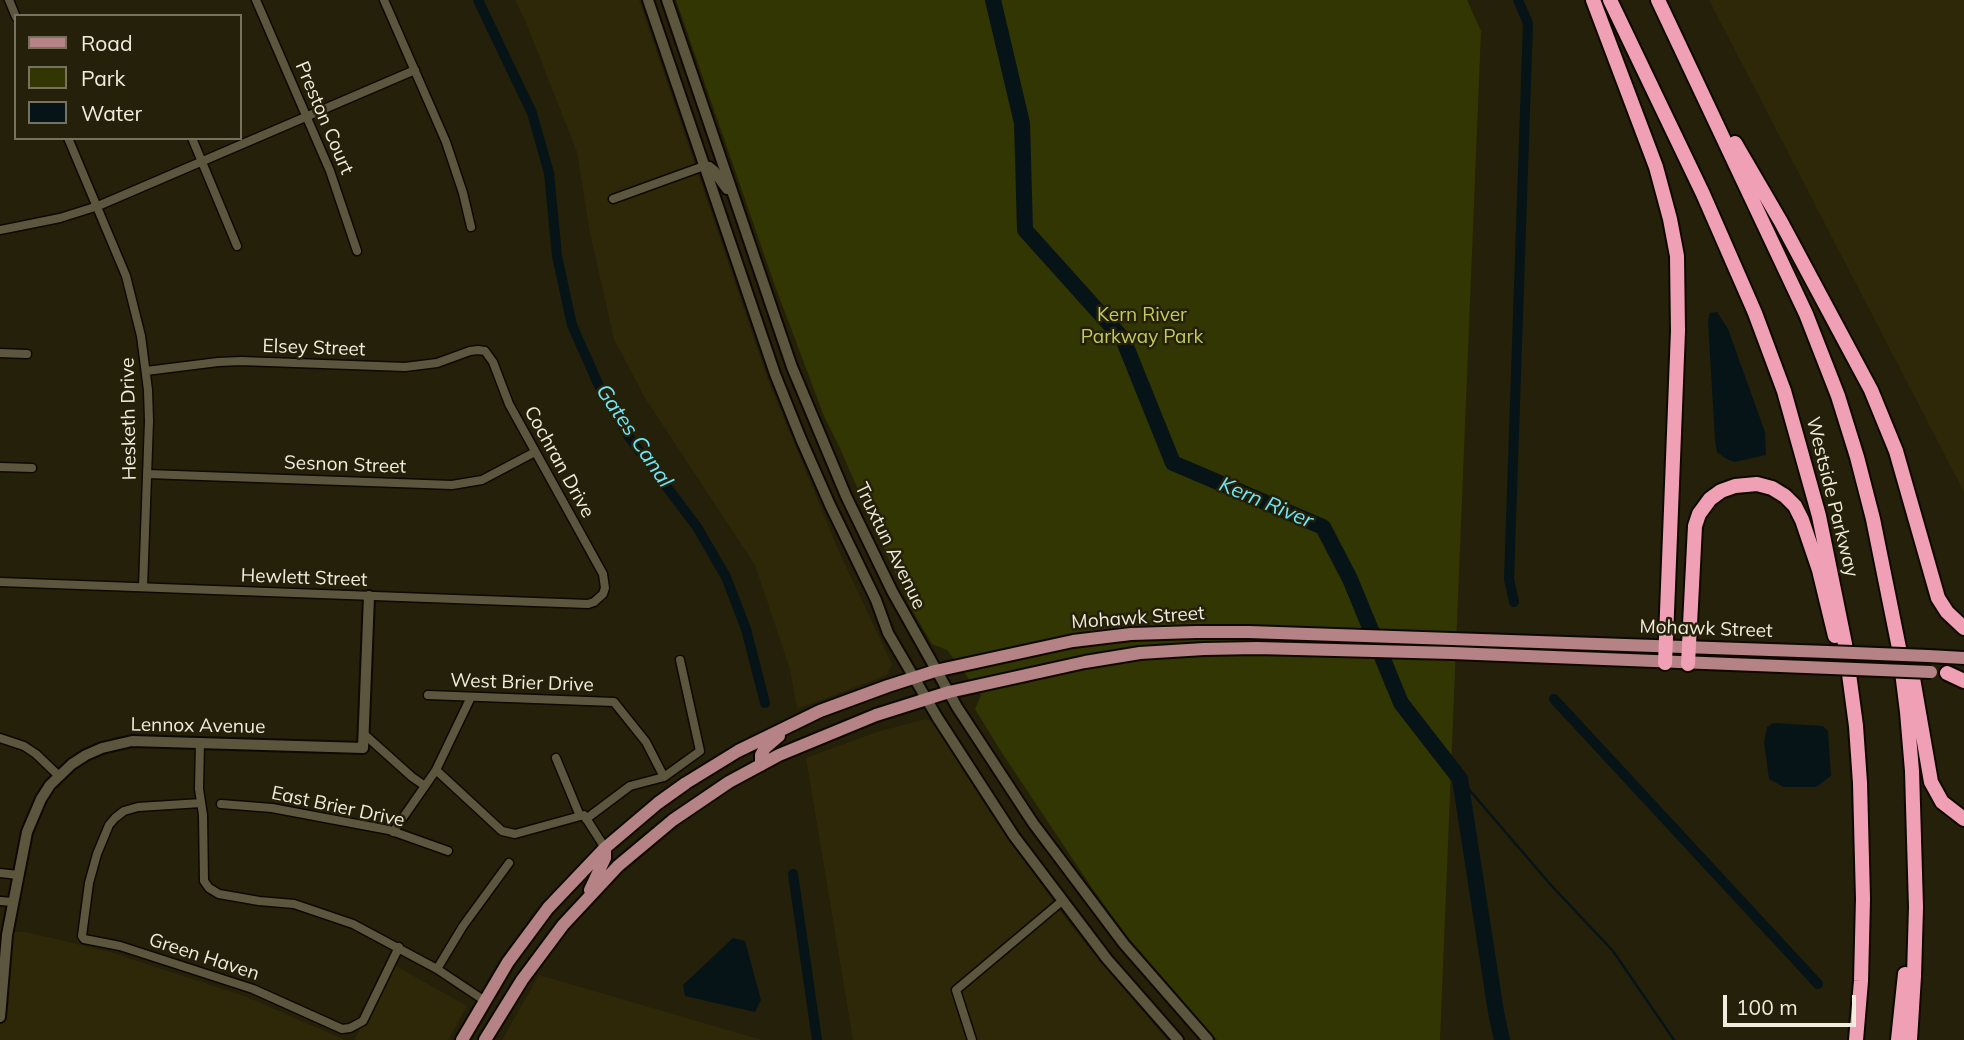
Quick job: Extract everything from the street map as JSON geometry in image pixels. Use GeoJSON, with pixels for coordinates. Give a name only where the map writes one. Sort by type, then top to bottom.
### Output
{"type":"FeatureCollection","features":[{"type":"Feature","properties":{"kind":"highway"},"geometry":{"type":"LineString","coordinates":[[1593,0],[1656,167],[1670,219],[1676,256],[1678,331],[1665,655]]}},
{"type":"Feature","properties":{"kind":"highway","name":"Westside Parkway"},"geometry":{"type":"LineString","coordinates":[[1610,0],[1734,261],[1784,391],[1819,516],[1840,611],[1853,700],[1860,783],[1863,899],[1856,1040]]}},
{"type":"Feature","properties":{"kind":"highway","name":"Westside Parkway"},"geometry":{"type":"LineString","coordinates":[[1658,0],[1806,314],[1838,396],[1857,457],[1882,556],[1899,648],[1909,732],[1914,829]]}},
{"type":"Feature","properties":{"kind":"highway"},"geometry":{"type":"LineString","coordinates":[[1703,92],[1781,222],[1871,390],[1896,451],[1938,597],[1947,612],[1964,628]]}},
{"type":"Feature","properties":{"kind":"highway"},"geometry":{"type":"LineString","coordinates":[[1857,457],[1893,568],[1931,782],[1942,802],[1964,820]]}},
{"type":"Feature","properties":{"kind":"highway"},"geometry":{"type":"LineString","coordinates":[[1688,664],[1693,532],[1699,514],[1715,495],[1735,486],[1757,484],[1779,492],[1791,501],[1799,513],[1819,570],[1845,687],[1860,783]]}},
{"type":"Feature","properties":{"kind":"highway"},"geometry":{"type":"LineString","coordinates":[[1947,673],[1964,681]]}},
{"type":"Feature","properties":{"kind":"highway"},"geometry":{"type":"LineString","coordinates":[[1898,1040],[1909,928],[1914,829]]}},
{"type":"Feature","properties":{"kind":"highway"},"geometry":{"type":"LineString","coordinates":[[1910,1040],[1916,946],[1914,829]]}},
{"type":"Feature","properties":{"kind":"main road","name":"Truxtun Avenue"},"geometry":{"type":"LineString","coordinates":[[649,0],[759,328],[801,439],[876,600],[888,633],[975,777],[1062,901],[1107,959],[1178,1040]]}},
{"type":"Feature","properties":{"kind":"main road","name":"Truxtun Avenue"},"geometry":{"type":"LineString","coordinates":[[667,0],[780,334],[818,432],[881,570],[935,671],[993,765],[1060,860],[1125,944],[1208,1040]]}},
{"type":"Feature","properties":{"kind":"main road"},"geometry":{"type":"LineString","coordinates":[[704,166],[715,171],[736,203]]}},
{"type":"Feature","properties":{"kind":"main road"},"geometry":{"type":"LineString","coordinates":[[364,734],[369,596]]}},
{"type":"Feature","properties":{"kind":"main road","name":"Mohawk Street"},"geometry":{"type":"LineString","coordinates":[[466,1036],[527,934],[570,882],[631,824],[686,783],[738,751],[820,711],[935,671],[1073,641],[1130,634],[1250,632],[1446,638],[1665,655],[1688,664],[1964,674]]}},
{"type":"Feature","properties":{"kind":"main road","name":"Mohawk Street"},"geometry":{"type":"LineString","coordinates":[[485,1040],[522,980],[585,899],[618,866],[673,820],[710,794],[808,742],[948,692],[1085,662],[1140,653],[1204,649],[1665,655],[1689,648],[1964,658]]}},
{"type":"Feature","properties":{"kind":"main road"},"geometry":{"type":"LineString","coordinates":[[761,765],[761,755],[765,748],[793,724]]}},
{"type":"Feature","properties":{"kind":"main road","name":"Lennox Avenue"},"geometry":{"type":"LineString","coordinates":[[0,1017],[7,935],[32,816],[59,776],[86,755],[118,743],[149,740],[363,748],[364,734]]}},
{"type":"Feature","properties":{"kind":"main road"},"geometry":{"type":"LineString","coordinates":[[585,899],[605,858],[605,848]]}},
{"type":"Feature","properties":{"kind":"street","name":"Preston Court"},"geometry":{"type":"LineString","coordinates":[[256,0],[330,171],[357,251]]}},
{"type":"Feature","properties":{"kind":"street"},"geometry":{"type":"LineString","coordinates":[[384,0],[456,167],[471,227]]}},
{"type":"Feature","properties":{"kind":"street"},"geometry":{"type":"LineString","coordinates":[[0,230],[60,219],[98,206],[415,69]]}},
{"type":"Feature","properties":{"kind":"street","name":"Hesketh Drive"},"geometry":{"type":"LineString","coordinates":[[69,140],[115,246],[129,286],[141,336],[149,422],[142,587]]}},
{"type":"Feature","properties":{"kind":"street"},"geometry":{"type":"LineString","coordinates":[[193,140],[237,246]]}},
{"type":"Feature","properties":{"kind":"street"},"geometry":{"type":"LineString","coordinates":[[613,199],[704,166]]}},
{"type":"Feature","properties":{"kind":"street","name":"Elsey Street"},"geometry":{"type":"LineString","coordinates":[[146,371],[218,362],[405,368],[436,363],[478,349]]}},
{"type":"Feature","properties":{"kind":"street","name":"Cochran Drive"},"geometry":{"type":"LineString","coordinates":[[478,349],[489,355],[493,362],[509,404],[603,574],[603,594]]}},
{"type":"Feature","properties":{"kind":"street"},"geometry":{"type":"LineString","coordinates":[[0,353],[27,354]]}},
{"type":"Feature","properties":{"kind":"street","name":"Sesnon Street"},"geometry":{"type":"LineString","coordinates":[[147,474],[452,485],[482,480],[535,452]]}},
{"type":"Feature","properties":{"kind":"street"},"geometry":{"type":"LineString","coordinates":[[0,467],[32,468]]}},
{"type":"Feature","properties":{"kind":"street","name":"Hewlett Street"},"geometry":{"type":"LineString","coordinates":[[0,582],[588,604],[603,594]]}},
{"type":"Feature","properties":{"kind":"street"},"geometry":{"type":"LineString","coordinates":[[436,770],[502,831],[515,834],[583,817],[630,786],[664,777],[699,751],[680,660]]}},
{"type":"Feature","properties":{"kind":"street","name":"West Brier Drive"},"geometry":{"type":"LineString","coordinates":[[428,695],[614,702],[646,742],[664,777]]}},
{"type":"Feature","properties":{"kind":"street"},"geometry":{"type":"LineString","coordinates":[[393,832],[436,770],[471,697]]}},
{"type":"Feature","properties":{"kind":"street"},"geometry":{"type":"LineString","coordinates":[[364,734],[425,786]]}},
{"type":"Feature","properties":{"kind":"street"},"geometry":{"type":"LineString","coordinates":[[0,738],[24,746],[59,776]]}},
{"type":"Feature","properties":{"kind":"street"},"geometry":{"type":"LineString","coordinates":[[200,742],[199,789],[204,881],[214,892],[259,901],[294,904],[354,924],[437,969],[485,1001]]}},
{"type":"Feature","properties":{"kind":"street"},"geometry":{"type":"LineString","coordinates":[[556,758],[583,817],[605,848]]}},
{"type":"Feature","properties":{"kind":"street","name":"Green Haven"},"geometry":{"type":"LineString","coordinates":[[201,803],[138,807],[124,811],[115,818],[97,854],[89,883],[83,939],[120,946],[253,989],[342,1028],[350,1028],[363,1021],[399,947]]}},
{"type":"Feature","properties":{"kind":"street","name":"East Brier Drive"},"geometry":{"type":"LineString","coordinates":[[221,804],[272,808],[393,832],[448,851]]}},
{"type":"Feature","properties":{"kind":"street"},"geometry":{"type":"LineString","coordinates":[[437,969],[463,926],[509,863]]}},
{"type":"Feature","properties":{"kind":"street"},"geometry":{"type":"LineString","coordinates":[[0,873],[18,876]]}},
{"type":"Feature","properties":{"kind":"street"},"geometry":{"type":"LineString","coordinates":[[0,901],[13,902]]}},
{"type":"Feature","properties":{"kind":"street"},"geometry":{"type":"LineString","coordinates":[[972,1040],[956,990],[1062,901]]}},
{"type":"Feature","properties":{"kind":"shaded area"},"geometry":{"type":"Polygon","coordinates":[[[515,0],[639,0],[768,380],[840,554],[892,664],[887,675],[797,709],[790,669],[755,565],[645,398],[614,339],[590,233],[577,152],[515,0]]]}},
{"type":"Feature","properties":{"kind":"shaded area"},"geometry":{"type":"Polygon","coordinates":[[[1709,0],[1964,0],[1964,492],[1709,0]]]}},
{"type":"Feature","properties":{"kind":"shaded area"},"geometry":{"type":"Polygon","coordinates":[[[925,719],[933,723],[991,814],[1071,926],[1167,1040],[853,1040],[806,758],[877,732],[925,719]]]}},
{"type":"Feature","properties":{"kind":"shaded area"},"geometry":{"type":"Polygon","coordinates":[[[0,932],[26,932],[110,952],[247,997],[345,1040],[0,1040],[0,932]]]}},
{"type":"Feature","properties":{"kind":"shaded area"},"geometry":{"type":"Polygon","coordinates":[[[396,966],[467,1006],[448,1040],[354,1040],[396,966]]]}},
{"type":"Feature","properties":{"kind":"shaded area"},"geometry":{"type":"Polygon","coordinates":[[[539,975],[762,1040],[502,1040],[539,975]]]}},
{"type":"Feature","properties":{"kind":"green space","name":"Kern River Parkway Park"},"geometry":{"type":"Polygon","coordinates":[[[676,0],[1467,0],[1481,31],[1440,1040],[1217,1040],[1127,936],[1092,888],[975,709],[981,695],[947,650],[932,644],[909,605],[824,416],[775,286],[676,0]]]}},
{"type":"Feature","properties":{"kind":"water"},"geometry":{"type":"Polygon","coordinates":[[[1717,312],[1728,329],[1765,432],[1766,455],[1734,462],[1717,452],[1708,321],[1710,313],[1717,312]]]}},
{"type":"Feature","properties":{"kind":"water"},"geometry":{"type":"Polygon","coordinates":[[[1773,723],[1823,726],[1828,731],[1831,776],[1816,787],[1784,787],[1769,779],[1764,742],[1767,727],[1773,723]]]}},
{"type":"Feature","properties":{"kind":"water"},"geometry":{"type":"Polygon","coordinates":[[[733,938],[745,941],[761,1000],[755,1012],[685,996],[683,985],[733,938]]]}},
{"type":"Feature","properties":{"kind":"waterway","name":"Gates Canal"},"geometry":{"type":"LineString","coordinates":[[478,0],[532,113],[549,173],[557,256],[572,325],[599,386],[629,437],[697,527],[726,577],[746,629],[765,703]]}},
{"type":"Feature","properties":{"kind":"waterway","name":"Kern River"},"geometry":{"type":"LineString","coordinates":[[993,0],[1022,123],[1025,230],[1123,339],[1173,463],[1323,527],[1350,579],[1401,703],[1460,779],[1502,1040]]}},
{"type":"Feature","properties":{"kind":"waterway"},"geometry":{"type":"LineString","coordinates":[[1514,602],[1509,579],[1528,23],[1518,0]]}},
{"type":"Feature","properties":{"kind":"waterway"},"geometry":{"type":"LineString","coordinates":[[1554,699],[1818,984]]}},
{"type":"Feature","properties":{"kind":"waterway"},"geometry":{"type":"LineString","coordinates":[[1460,779],[1550,884],[1613,951],[1674,1040]]}},
{"type":"Feature","properties":{"kind":"waterway","name":"Gates Canal"},"geometry":{"type":"LineString","coordinates":[[793,874],[817,1040]]}}]}
